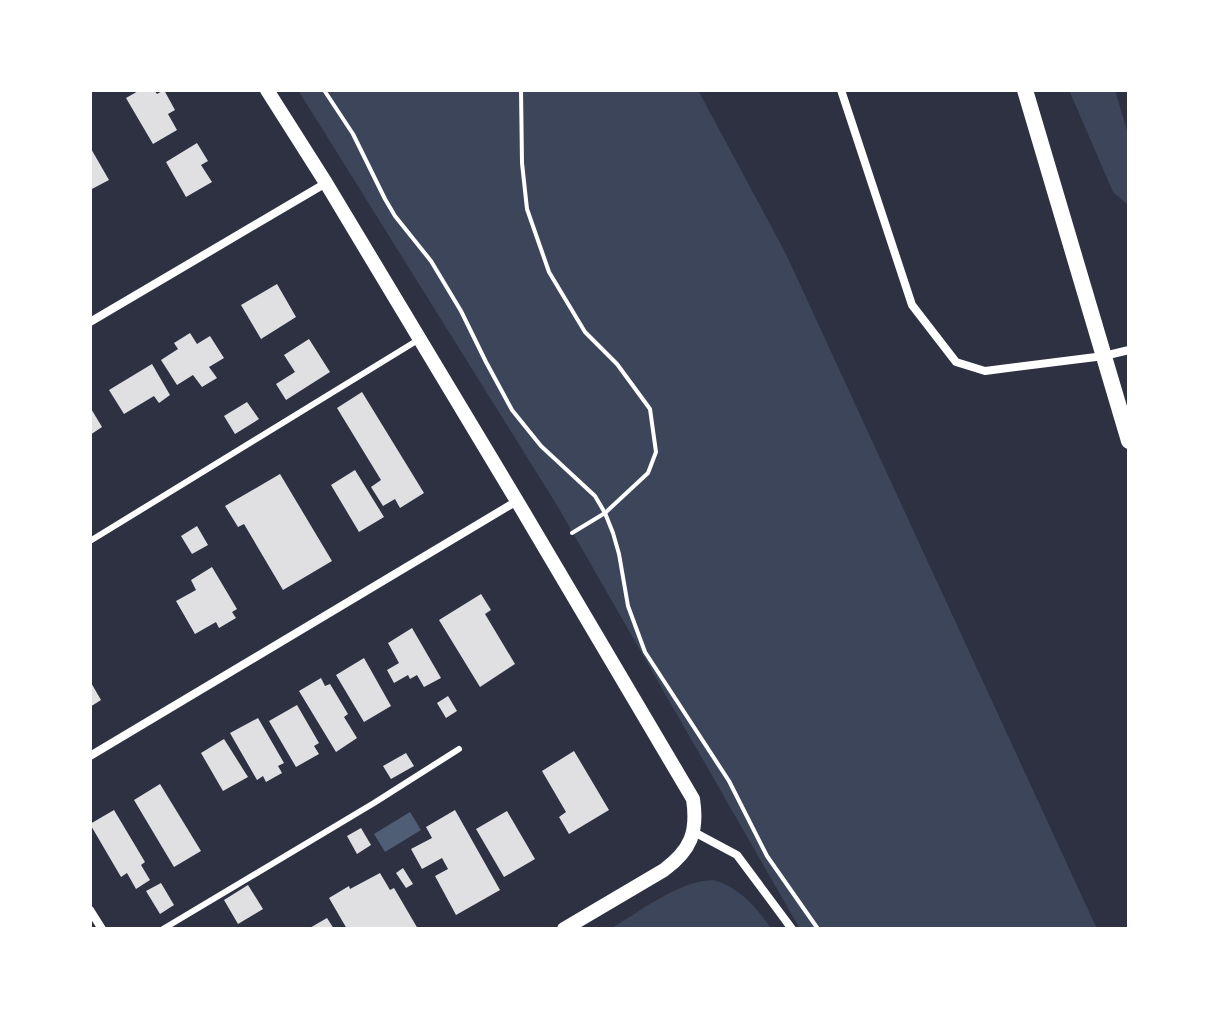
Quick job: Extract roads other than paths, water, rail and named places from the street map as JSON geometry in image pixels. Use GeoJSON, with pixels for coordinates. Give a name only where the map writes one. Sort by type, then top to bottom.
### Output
{"type":"FeatureCollection","features":[{"type":"Feature","properties":{"kind":"main road"},"geometry":{"type":"LineString","coordinates":[[1025,90],[1129,441]]}},
{"type":"Feature","properties":{"kind":"street"},"geometry":{"type":"LineString","coordinates":[[267,90],[420,339],[693,799],[694,832],[688,847],[677,860],[564,929]]}},
{"type":"Feature","properties":{"kind":"street"},"geometry":{"type":"LineString","coordinates":[[841,90],[912,305],[956,362],[985,371],[1129,350]]}},
{"type":"Feature","properties":{"kind":"street"},"geometry":{"type":"LineString","coordinates":[[90,322],[326,183]]}},
{"type":"Feature","properties":{"kind":"street"},"geometry":{"type":"LineString","coordinates":[[90,756],[517,501]]}},
{"type":"Feature","properties":{"kind":"street"},"geometry":{"type":"LineString","coordinates":[[694,832],[737,855],[792,929]]}},
{"type":"Feature","properties":{"kind":"street"},"geometry":{"type":"LineString","coordinates":[[90,910],[102,929]]}},
{"type":"Feature","properties":{"kind":"lane"},"geometry":{"type":"LineString","coordinates":[[90,541],[420,339]]}},
{"type":"Feature","properties":{"kind":"lane"},"geometry":{"type":"LineString","coordinates":[[163,929],[459,749]]}}]}
